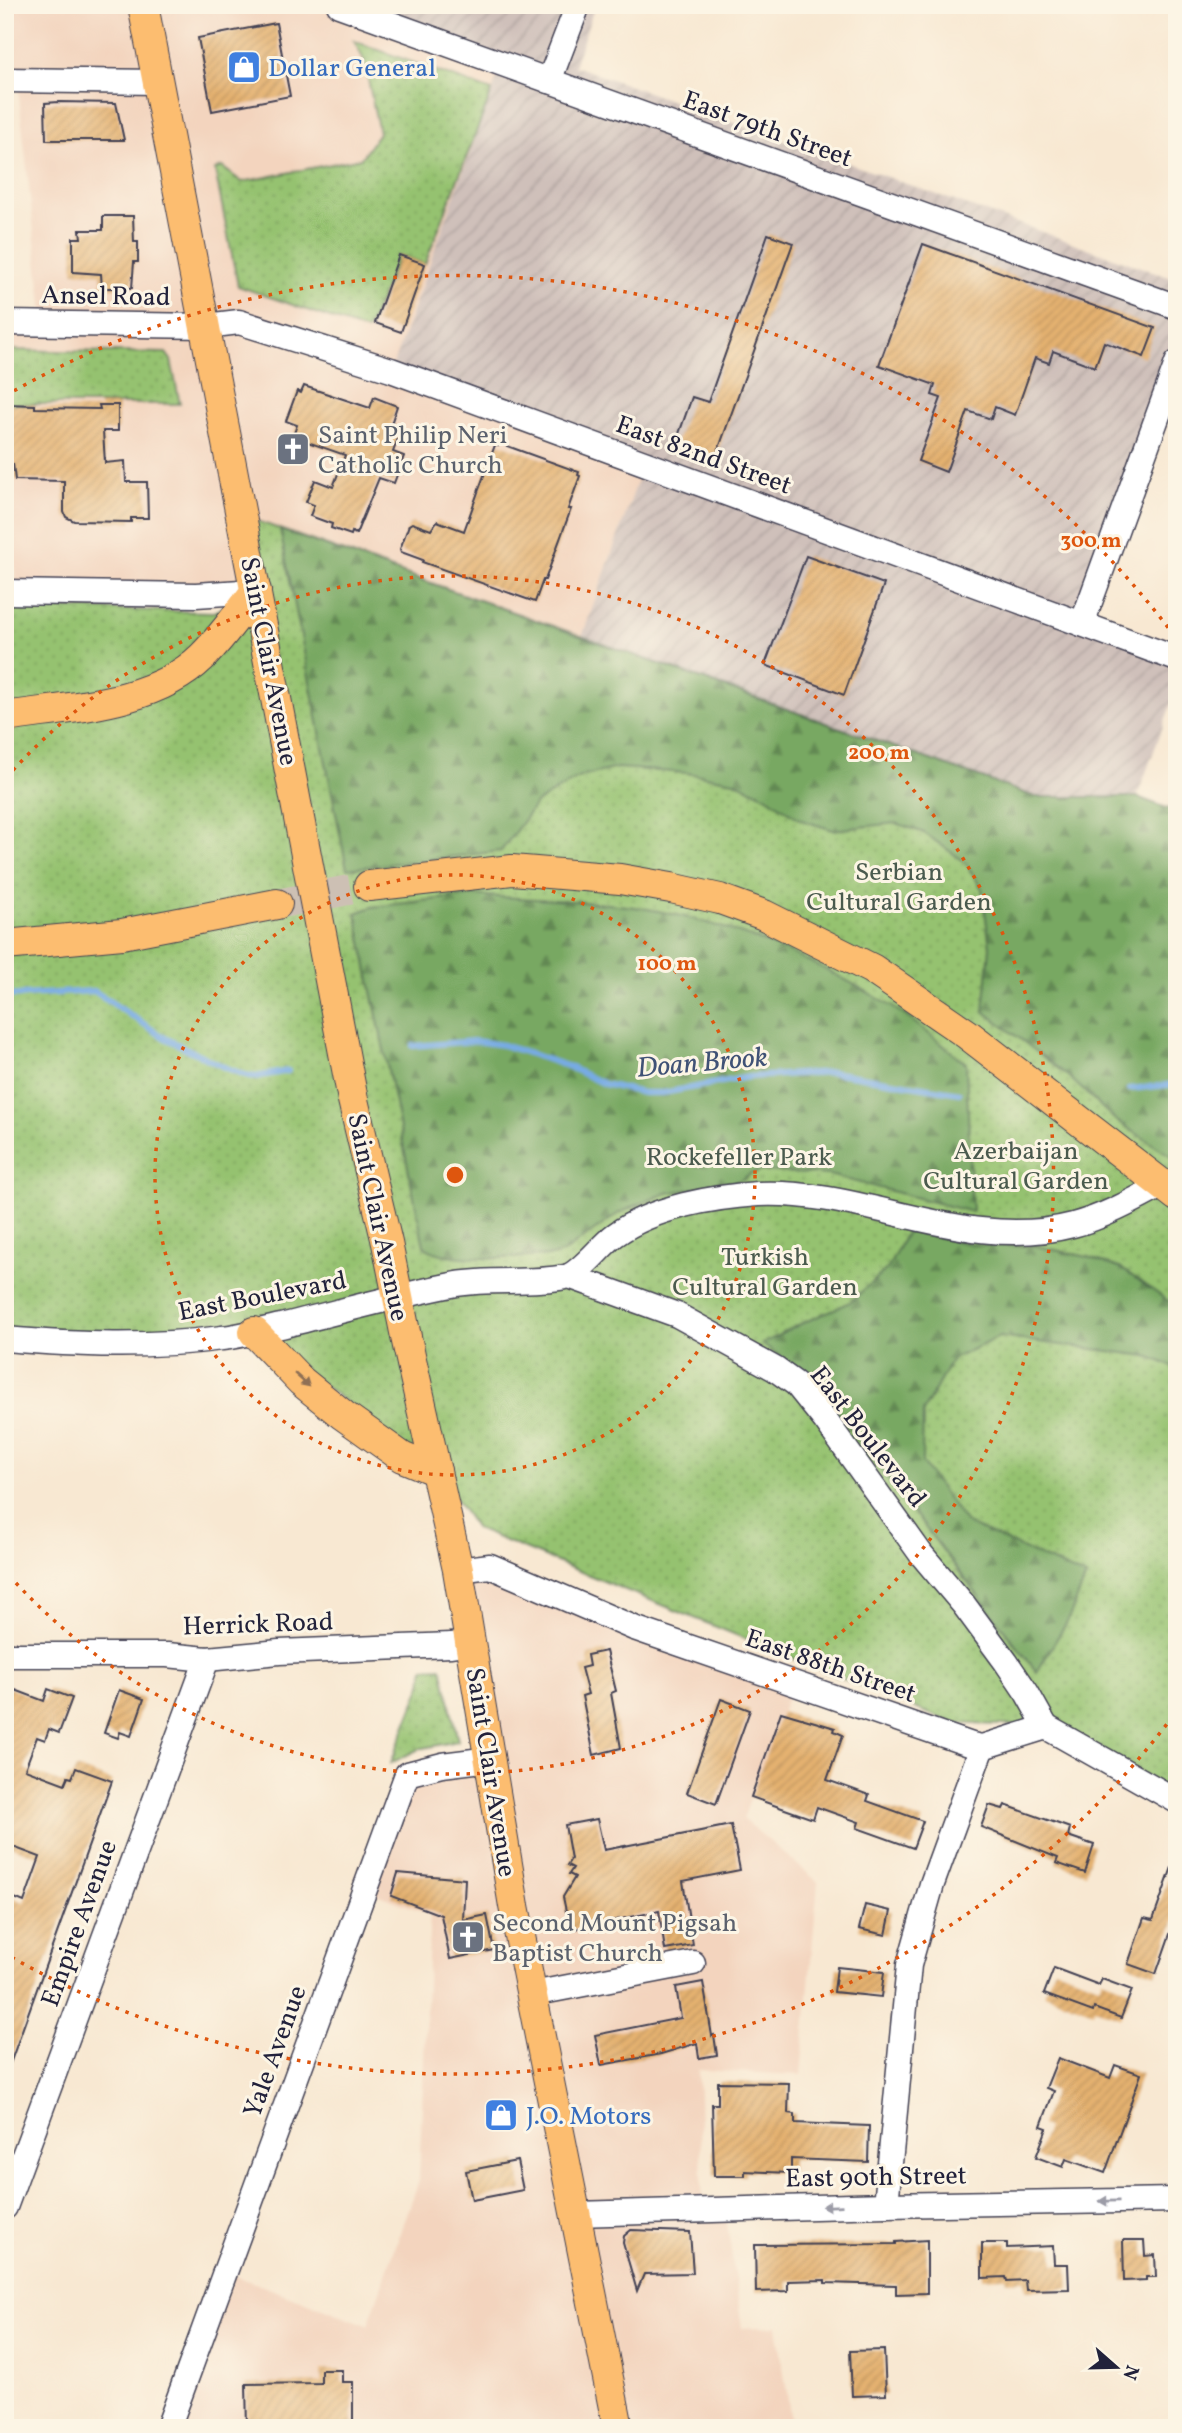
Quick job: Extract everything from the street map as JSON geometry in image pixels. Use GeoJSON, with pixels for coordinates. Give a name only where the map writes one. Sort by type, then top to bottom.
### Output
{"type":"FeatureCollection","features":[{"type":"Feature","properties":{"kind":"main road","name":"Saint Clair Avenue"},"geometry":{"type":"LineString","coordinates":[[144,5],[353,1100],[458,1570],[514,1906],[618,2428]]}},
{"type":"Feature","properties":{"kind":"main road"},"geometry":{"type":"LineString","coordinates":[[5,717],[109,701],[173,679],[200,659],[256,591]]}},
{"type":"Feature","properties":{"kind":"main road"},"geometry":{"type":"LineString","coordinates":[[369,886],[512,870],[621,879],[720,899],[764,915],[872,969],[957,1027],[1169,1191]]}},
{"type":"Feature","properties":{"kind":"main road"},"geometry":{"type":"LineString","coordinates":[[5,944],[122,934],[277,904]]}},
{"type":"Feature","properties":{"kind":"main road"},"geometry":{"type":"LineString","coordinates":[[254,1332],[301,1381],[343,1415],[402,1457],[436,1471]]}},
{"type":"Feature","properties":{"kind":"street","name":"East 79th Street"},"geometry":{"type":"LineString","coordinates":[[339,5],[1177,307]]}},
{"type":"Feature","properties":{"kind":"street"},"geometry":{"type":"LineString","coordinates":[[549,81],[578,5]]}},
{"type":"Feature","properties":{"kind":"street"},"geometry":{"type":"LineString","coordinates":[[5,80],[158,82]]}},
{"type":"Feature","properties":{"kind":"street","name":"East 82nd Street"},"geometry":{"type":"LineString","coordinates":[[206,326],[239,322],[391,370],[1177,659]]}},
{"type":"Feature","properties":{"kind":"street","name":"Ansel Road"},"geometry":{"type":"LineString","coordinates":[[5,323],[206,326]]}},
{"type":"Feature","properties":{"kind":"street"},"geometry":{"type":"LineString","coordinates":[[1082,624],[1177,363]]}},
{"type":"Feature","properties":{"kind":"street"},"geometry":{"type":"LineString","coordinates":[[5,592],[196,595],[256,591]]}},
{"type":"Feature","properties":{"kind":"street"},"geometry":{"type":"LineString","coordinates":[[569,1276],[615,1235],[649,1216],[683,1206],[732,1197],[780,1194],[821,1197],[964,1229],[1031,1232],[1088,1221],[1169,1191]]}},
{"type":"Feature","properties":{"kind":"street","name":"East Boulevard"},"geometry":{"type":"LineString","coordinates":[[5,1339],[131,1345],[204,1340],[254,1332],[481,1281],[569,1276],[677,1315],[775,1368],[796,1384],[921,1554],[964,1605],[1006,1662],[1046,1727]]}},
{"type":"Feature","properties":{"kind":"street","name":"East 88th Street"},"geometry":{"type":"LineString","coordinates":[[458,1570],[490,1566],[634,1628],[982,1747]]}},
{"type":"Feature","properties":{"kind":"street","name":"Herrick Road"},"geometry":{"type":"LineString","coordinates":[[5,1655],[167,1655],[206,1660],[470,1642]]}},
{"type":"Feature","properties":{"kind":"street","name":"Empire Avenue"},"geometry":{"type":"LineString","coordinates":[[5,2207],[206,1660]]}},
{"type":"Feature","properties":{"kind":"street"},"geometry":{"type":"LineString","coordinates":[[886,2205],[909,1965],[932,1884],[982,1747],[1046,1727],[1177,1801]]}},
{"type":"Feature","properties":{"kind":"street","name":"Yale Avenue"},"geometry":{"type":"LineString","coordinates":[[169,2428],[407,1774],[442,1765],[490,1759]]}},
{"type":"Feature","properties":{"kind":"street"},"geometry":{"type":"LineString","coordinates":[[532,1994],[693,1964]]}},
{"type":"Feature","properties":{"kind":"street","name":"East 90th Street"},"geometry":{"type":"LineString","coordinates":[[576,2214],[1177,2200]]}},
{"type":"Feature","properties":{"kind":"shaded area"},"geometry":{"type":"Polygon","coordinates":[[[9,5],[339,5],[502,64],[644,463],[582,637],[243,517],[256,591],[16,592],[5,427],[5,323],[44,323],[9,5]]]}},
{"type":"Feature","properties":{"kind":"shaded area"},"geometry":{"type":"Polygon","coordinates":[[[339,5],[595,5],[574,66],[1177,280],[1177,363],[1082,624],[1177,659],[1177,688],[1137,797],[1035,797],[582,637],[644,463],[391,370],[502,64],[339,5]]]}},
{"type":"Feature","properties":{"kind":"shaded area"},"geometry":{"type":"Polygon","coordinates":[[[490,1566],[792,1683],[743,1819],[818,1882],[801,2075],[698,2070],[703,2210],[725,2209],[742,2328],[777,2326],[792,2428],[168,2428],[225,2272],[368,2325],[419,2180],[430,1914],[365,1890],[407,1774],[490,1759],[458,1570],[490,1566]]]}},
{"type":"Feature","properties":{"kind":"green space"},"geometry":{"type":"Polygon","coordinates":[[[354,41],[492,91],[425,264],[399,255],[367,331],[238,286],[215,170],[222,167],[242,182],[361,158],[379,133],[364,60],[354,41]]]}},
{"type":"Feature","properties":{"kind":"green space"},"geometry":{"type":"Polygon","coordinates":[[[5,350],[166,353],[171,360],[180,404],[5,404],[5,350]]]}},
{"type":"Feature","properties":{"kind":"green space","name":"Rockefeller Park"},"geometry":{"type":"Polygon","coordinates":[[[243,516],[1035,797],[1137,797],[1177,812],[1177,1800],[1046,1727],[952,1723],[476,1529],[436,1471],[254,1332],[5,1333],[5,607],[214,612],[256,591],[243,516]]]}},
{"type":"Feature","properties":{"kind":"green space"},"geometry":{"type":"Polygon","coordinates":[[[280,530],[1035,797],[1137,797],[1177,812],[1177,1160],[1114,1119],[1069,1077],[984,1011],[990,947],[982,889],[965,862],[924,833],[896,823],[833,830],[801,820],[766,796],[734,781],[687,773],[617,768],[580,777],[536,803],[501,851],[347,869],[280,530]]]}},
{"type":"Feature","properties":{"kind":"green space"},"geometry":{"type":"Polygon","coordinates":[[[472,895],[621,905],[708,923],[804,959],[894,1008],[966,1063],[972,1212],[829,1175],[762,1171],[739,1181],[667,1193],[642,1203],[619,1213],[563,1253],[551,1256],[465,1257],[434,1252],[424,1246],[356,913],[372,907],[472,895]]]}},
{"type":"Feature","properties":{"kind":"green space"},"geometry":{"type":"Polygon","coordinates":[[[907,1231],[976,1245],[1037,1246],[1088,1257],[1122,1269],[1177,1307],[1177,1368],[1147,1356],[999,1337],[952,1359],[923,1412],[922,1463],[966,1523],[1086,1577],[1068,1620],[1037,1672],[824,1393],[802,1371],[762,1344],[850,1302],[888,1268],[907,1231]]]}},
{"type":"Feature","properties":{"kind":"green space"},"geometry":{"type":"Polygon","coordinates":[[[442,1667],[458,1741],[419,1749],[391,1763],[422,1684],[424,1668],[442,1667]]]}},
{"type":"Feature","properties":{"kind":"building","name":"Dollar General"},"geometry":{"type":"Polygon","coordinates":[[[276,23],[290,96],[212,111],[198,38],[276,23]]]}},
{"type":"Feature","properties":{"kind":"building"},"geometry":{"type":"Polygon","coordinates":[[[45,103],[116,103],[124,140],[46,140],[45,103]]]}},
{"type":"Feature","properties":{"kind":"building"},"geometry":{"type":"Polygon","coordinates":[[[103,216],[133,216],[134,242],[138,242],[138,262],[134,262],[132,288],[102,288],[101,274],[73,272],[73,238],[81,238],[80,230],[103,230],[103,216]]]}},
{"type":"Feature","properties":{"kind":"building"},"geometry":{"type":"Polygon","coordinates":[[[768,234],[793,243],[715,459],[675,445],[692,397],[708,402],[768,234]]]}},
{"type":"Feature","properties":{"kind":"building"},"geometry":{"type":"Polygon","coordinates":[[[923,244],[1155,328],[1144,357],[1104,342],[1095,367],[1053,351],[1049,363],[1035,358],[1015,415],[995,407],[991,419],[968,411],[946,472],[918,461],[941,398],[932,395],[935,385],[879,365],[923,244]]]}},
{"type":"Feature","properties":{"kind":"building"},"geometry":{"type":"Polygon","coordinates":[[[399,255],[425,264],[401,332],[375,323],[399,255]]]}},
{"type":"Feature","properties":{"kind":"building"},"geometry":{"type":"Polygon","coordinates":[[[304,386],[370,408],[374,397],[397,406],[391,424],[402,428],[393,452],[404,456],[394,483],[379,478],[356,534],[352,532],[351,535],[331,528],[332,524],[310,516],[314,505],[306,502],[315,480],[333,487],[345,455],[296,438],[294,433],[297,425],[286,421],[297,391],[301,393],[304,386]]]}},
{"type":"Feature","properties":{"kind":"building"},"geometry":{"type":"Polygon","coordinates":[[[5,404],[35,405],[35,408],[100,409],[99,405],[118,405],[118,431],[103,431],[105,463],[125,461],[126,482],[147,482],[148,518],[131,518],[131,522],[74,521],[66,517],[64,512],[64,481],[15,480],[13,464],[5,463],[5,404]]]}},
{"type":"Feature","properties":{"kind":"building"},"geometry":{"type":"Polygon","coordinates":[[[499,443],[579,472],[580,476],[568,509],[571,509],[535,602],[422,562],[423,560],[401,552],[400,549],[412,523],[431,530],[437,521],[464,531],[495,445],[498,446],[499,443]]]}},
{"type":"Feature","properties":{"kind":"building"},"geometry":{"type":"Polygon","coordinates":[[[806,556],[884,584],[844,695],[765,665],[806,556]]]}},
{"type":"Feature","properties":{"kind":"building"},"geometry":{"type":"Polygon","coordinates":[[[606,1651],[616,1691],[611,1693],[621,1748],[594,1755],[582,1696],[588,1694],[581,1668],[589,1666],[587,1655],[606,1651]]]}},
{"type":"Feature","properties":{"kind":"building"},"geometry":{"type":"Polygon","coordinates":[[[10,1688],[44,1701],[48,1689],[72,1698],[59,1733],[49,1729],[45,1740],[37,1737],[25,1769],[65,1784],[68,1777],[72,1778],[76,1768],[112,1781],[7,2072],[5,1894],[24,1902],[40,1857],[5,1844],[5,1701],[10,1688]]]}},
{"type":"Feature","properties":{"kind":"building"},"geometry":{"type":"Polygon","coordinates":[[[119,1690],[144,1699],[131,1736],[120,1732],[118,1738],[104,1733],[119,1690]]]}},
{"type":"Feature","properties":{"kind":"building"},"geometry":{"type":"Polygon","coordinates":[[[721,1699],[750,1710],[716,1804],[687,1793],[721,1699]]]}},
{"type":"Feature","properties":{"kind":"building"},"geometry":{"type":"Polygon","coordinates":[[[781,1712],[835,1728],[834,1731],[843,1735],[827,1780],[869,1795],[867,1801],[923,1821],[913,1848],[857,1828],[859,1822],[817,1807],[813,1819],[751,1797],[781,1712]]]}},
{"type":"Feature","properties":{"kind":"building"},"geometry":{"type":"Polygon","coordinates":[[[989,1805],[1003,1809],[1005,1805],[1070,1828],[1068,1836],[1094,1845],[1085,1873],[1056,1863],[1058,1858],[981,1827],[989,1805]]]}},
{"type":"Feature","properties":{"kind":"building"},"geometry":{"type":"Polygon","coordinates":[[[597,1819],[604,1850],[731,1825],[740,1870],[683,1881],[693,1945],[665,1950],[659,1911],[570,1930],[563,1897],[575,1877],[569,1874],[573,1868],[567,1865],[571,1859],[565,1825],[597,1819]]]}},
{"type":"Feature","properties":{"kind":"building"},"geometry":{"type":"Polygon","coordinates":[[[1175,1859],[1177,1914],[1156,1974],[1128,1964],[1144,1918],[1153,1920],[1175,1859]]]}},
{"type":"Feature","properties":{"kind":"building"},"geometry":{"type":"Polygon","coordinates":[[[398,1873],[465,1879],[463,1920],[487,1915],[494,1950],[450,1959],[441,1915],[391,1896],[398,1873]]]}},
{"type":"Feature","properties":{"kind":"building"},"geometry":{"type":"Polygon","coordinates":[[[865,1905],[891,1911],[886,1935],[859,1929],[865,1905]]]}},
{"type":"Feature","properties":{"kind":"building"},"geometry":{"type":"Polygon","coordinates":[[[837,1967],[884,1972],[881,1997],[834,1992],[837,1967]]]}},
{"type":"Feature","properties":{"kind":"building"},"geometry":{"type":"Polygon","coordinates":[[[1054,1968],[1099,1985],[1102,1979],[1132,1990],[1121,2018],[1094,2008],[1093,2012],[1044,1994],[1054,1968]]]}},
{"type":"Feature","properties":{"kind":"building"},"geometry":{"type":"Polygon","coordinates":[[[703,1982],[717,2055],[699,2058],[697,2043],[661,2054],[601,2065],[595,2035],[681,2018],[676,1987],[703,1982]]]}},
{"type":"Feature","properties":{"kind":"building"},"geometry":{"type":"Polygon","coordinates":[[[1058,2058],[1110,2078],[1115,2065],[1141,2074],[1105,2173],[1066,2159],[1063,2167],[1036,2157],[1047,2128],[1041,2126],[1054,2091],[1046,2088],[1058,2058]]]}},
{"type":"Feature","properties":{"kind":"building"},"geometry":{"type":"Polygon","coordinates":[[[718,2082],[789,2083],[788,2113],[795,2114],[795,2123],[869,2126],[868,2162],[791,2159],[791,2173],[745,2171],[745,2176],[714,2176],[712,2104],[718,2104],[718,2082]]]}},
{"type":"Feature","properties":{"kind":"building"},"geometry":{"type":"Polygon","coordinates":[[[517,2161],[523,2190],[472,2200],[466,2171],[517,2161]]]}},
{"type":"Feature","properties":{"kind":"building"},"geometry":{"type":"Polygon","coordinates":[[[631,2230],[690,2232],[693,2273],[644,2274],[637,2291],[623,2243],[624,2236],[631,2230]]]}},
{"type":"Feature","properties":{"kind":"building"},"geometry":{"type":"Polygon","coordinates":[[[927,2240],[927,2293],[896,2294],[896,2285],[825,2283],[825,2280],[788,2281],[788,2291],[756,2292],[755,2245],[896,2244],[927,2240]]]}},
{"type":"Feature","properties":{"kind":"building"},"geometry":{"type":"Polygon","coordinates":[[[1123,2240],[1144,2240],[1145,2256],[1155,2255],[1156,2277],[1124,2281],[1123,2240]]]}},
{"type":"Feature","properties":{"kind":"building"},"geometry":{"type":"Polygon","coordinates":[[[982,2243],[1007,2243],[1007,2248],[1053,2246],[1054,2264],[1068,2264],[1069,2289],[1026,2290],[1025,2280],[1007,2281],[1006,2277],[982,2278],[982,2243]]]}},
{"type":"Feature","properties":{"kind":"building"},"geometry":{"type":"Polygon","coordinates":[[[884,2350],[886,2395],[852,2396],[850,2351],[884,2350]]]}},
{"type":"Feature","properties":{"kind":"building"},"geometry":{"type":"Polygon","coordinates":[[[321,2370],[342,2370],[342,2382],[353,2382],[353,2428],[247,2428],[246,2384],[321,2383],[321,2370]]]}},
{"type":"Feature","properties":{"kind":"waterway","name":"Doan Brook"},"geometry":{"type":"LineString","coordinates":[[5,996],[94,991],[165,1038],[224,1067],[255,1077],[288,1071]]}},
{"type":"Feature","properties":{"kind":"waterway","name":"Doan Brook"},"geometry":{"type":"LineString","coordinates":[[413,1046],[475,1041],[503,1045],[567,1066],[604,1084],[643,1093],[663,1093],[749,1077],[832,1072],[959,1093]]}},
{"type":"Feature","properties":{"kind":"waterway","name":"Doan Brook"},"geometry":{"type":"LineString","coordinates":[[1130,1089],[1177,1084]]}},
{"type":"Feature","properties":{"kind":"tunnel"},"geometry":{"type":"LineString","coordinates":[[277,904],[369,886]]}},
{"type":"Feature","properties":{"kind":"place","name":"Dollar General"},"geometry":{"type":"Point","coordinates":[244,67]}},
{"type":"Feature","properties":{"kind":"place","name":"Saint Philip Neri Catholic Church"},"geometry":{"type":"Point","coordinates":[293,449]}},
{"type":"Feature","properties":{"kind":"place","name":"Second Mount Pigsah Baptist Church"},"geometry":{"type":"Point","coordinates":[468,1937]}},
{"type":"Feature","properties":{"kind":"place","name":"J.O. Motors"},"geometry":{"type":"Point","coordinates":[501,2115]}},
{"type":"Feature","properties":{"kind":"park label","name":"Serbian Cultural Garden"},"geometry":{"type":"Point","coordinates":[899,886]}},
{"type":"Feature","properties":{"kind":"park label","name":"Azerbaijan Cultural Garden"},"geometry":{"type":"Point","coordinates":[1016,1165]}},
{"type":"Feature","properties":{"kind":"park label","name":"Turkish Cultural Garden"},"geometry":{"type":"Point","coordinates":[765,1271]}}]}
